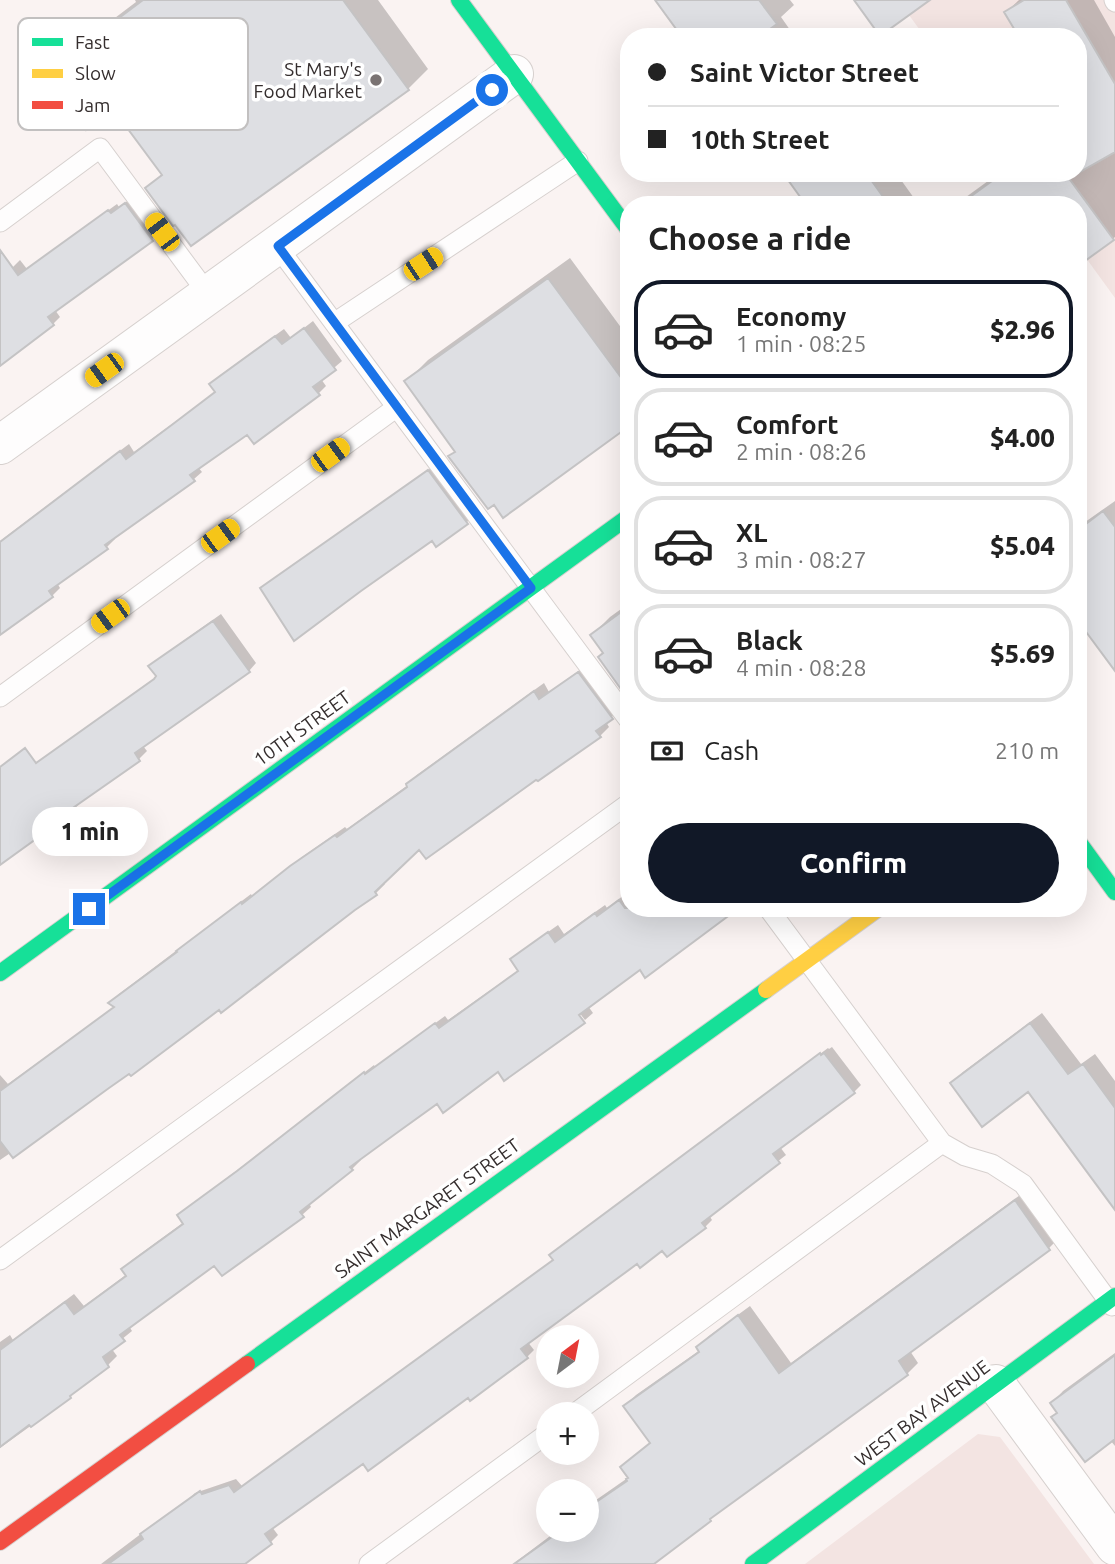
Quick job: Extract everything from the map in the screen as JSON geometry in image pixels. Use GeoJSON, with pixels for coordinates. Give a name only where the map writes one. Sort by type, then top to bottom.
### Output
{"type":"FeatureCollection","features":[{"type":"Feature","properties":{"kind":"street"},"geometry":{"type":"LineString","coordinates":[[459,0],[620,218]]}},
{"type":"Feature","properties":{"kind":"street"},"geometry":{"type":"LineString","coordinates":[[0,445],[514,74]]}},
{"type":"Feature","properties":{"kind":"street","name":"10TH STREET"},"geometry":{"type":"LineString","coordinates":[[0,974],[620,523]]}},
{"type":"Feature","properties":{"kind":"street"},"geometry":{"type":"LineString","coordinates":[[1087,853],[1115,892]]}},
{"type":"Feature","properties":{"kind":"street","name":"SAINT MARGARET STREET"},"geometry":{"type":"LineString","coordinates":[[0,1542],[866,917]]}},
{"type":"Feature","properties":{"kind":"street","name":"WEST BAY AVENUE"},"geometry":{"type":"LineString","coordinates":[[753,1564],[996,1384],[1113,1302]]}},
{"type":"Feature","properties":{"kind":"street"},"geometry":{"type":"LineString","coordinates":[[996,1384],[1115,1546]]}},
{"type":"Feature","properties":{"kind":"lane"},"geometry":{"type":"LineString","coordinates":[[0,222],[100,148],[208,295]]}},
{"type":"Feature","properties":{"kind":"lane"},"geometry":{"type":"LineString","coordinates":[[334,323],[578,162]]}},
{"type":"Feature","properties":{"kind":"lane"},"geometry":{"type":"LineString","coordinates":[[278,246],[620,708]]}},
{"type":"Feature","properties":{"kind":"lane"},"geometry":{"type":"LineString","coordinates":[[0,696],[397,407]]}},
{"type":"Feature","properties":{"kind":"lane"},"geometry":{"type":"LineString","coordinates":[[0,1260],[620,810]]}},
{"type":"Feature","properties":{"kind":"lane"},"geometry":{"type":"LineString","coordinates":[[775,917],[942,1143],[965,1156],[992,1164],[1023,1184],[1113,1302]]}},
{"type":"Feature","properties":{"kind":"lane"},"geometry":{"type":"LineString","coordinates":[[589,1402],[942,1143]]}},
{"type":"Feature","properties":{"kind":"lane"},"geometry":{"type":"LineString","coordinates":[[369,1564],[536,1442]]}},
{"type":"Feature","properties":{"kind":"shaded area"},"geometry":{"type":"Polygon","coordinates":[[[898,0],[1115,0],[1115,298],[1087,259],[1087,196],[1063,196],[1039,182],[1087,182],[1087,28],[918,28],[898,0]]]}},
{"type":"Feature","properties":{"kind":"shaded area"},"geometry":{"type":"Polygon","coordinates":[[[978,1434],[1000,1437],[1094,1564],[805,1564],[978,1434]]]}},
{"type":"Feature","properties":{"kind":"building"},"geometry":{"type":"Polygon","coordinates":[[[143,0],[343,0],[409,90],[191,246],[145,188],[162,175],[129,130],[248,130],[248,18],[119,18],[143,0]]]}},
{"type":"Feature","properties":{"kind":"building"},"geometry":{"type":"Polygon","coordinates":[[[655,0],[759,0],[777,24],[771,28],[675,28],[655,0]]]}},
{"type":"Feature","properties":{"kind":"building"},"geometry":{"type":"Polygon","coordinates":[[[854,0],[930,0],[891,28],[874,28],[854,0]]]}},
{"type":"Feature","properties":{"kind":"building"},"geometry":{"type":"Polygon","coordinates":[[[1024,0],[1066,0],[1082,28],[1014,28],[1004,12],[1024,0]]]}},
{"type":"Feature","properties":{"kind":"building"},"geometry":{"type":"Polygon","coordinates":[[[1087,36],[1115,84],[1115,152],[1087,168],[1087,36]]]}},
{"type":"Feature","properties":{"kind":"building"},"geometry":{"type":"Polygon","coordinates":[[[789,182],[872,182],[883,196],[800,196],[789,182]]]}},
{"type":"Feature","properties":{"kind":"building"},"geometry":{"type":"Polygon","coordinates":[[[991,182],[1072,182],[1082,196],[971,196],[991,182]]]}},
{"type":"Feature","properties":{"kind":"building"},"geometry":{"type":"Polygon","coordinates":[[[125,203],[153,241],[48,317],[54,325],[0,366],[0,250],[18,275],[108,210],[111,213],[125,203]]]}},
{"type":"Feature","properties":{"kind":"building"},"geometry":{"type":"Polygon","coordinates":[[[1087,203],[1114,240],[1087,260],[1087,203]]]}},
{"type":"Feature","properties":{"kind":"building"},"geometry":{"type":"Polygon","coordinates":[[[548,278],[620,376],[620,433],[503,518],[494,505],[488,509],[448,456],[455,452],[404,381],[548,278]]]}},
{"type":"Feature","properties":{"kind":"building"},"geometry":{"type":"Polygon","coordinates":[[[304,328],[336,370],[313,387],[320,395],[254,444],[247,435],[190,475],[195,481],[105,545],[108,549],[49,591],[53,597],[0,635],[0,542],[120,451],[126,459],[173,424],[215,392],[209,384],[275,336],[282,344],[304,328]]]}},
{"type":"Feature","properties":{"kind":"building"},"geometry":{"type":"Polygon","coordinates":[[[428,470],[468,524],[436,547],[432,541],[294,641],[260,588],[428,470]]]}},
{"type":"Feature","properties":{"kind":"building"},"geometry":{"type":"Polygon","coordinates":[[[1103,511],[1115,527],[1115,671],[1087,633],[1087,523],[1103,511]]]}},
{"type":"Feature","properties":{"kind":"building"},"geometry":{"type":"Polygon","coordinates":[[[620,613],[620,688],[598,657],[603,653],[590,635],[620,613]]]}},
{"type":"Feature","properties":{"kind":"building"},"geometry":{"type":"Polygon","coordinates":[[[213,621],[250,672],[135,753],[140,761],[70,810],[72,813],[0,865],[0,767],[25,748],[36,763],[154,679],[156,676],[148,666],[213,621]]]}},
{"type":"Feature","properties":{"kind":"building"},"geometry":{"type":"Polygon","coordinates":[[[578,672],[613,719],[596,731],[601,737],[426,859],[419,850],[375,892],[377,895],[221,1013],[219,1010],[131,1076],[129,1074],[13,1158],[0,1141],[0,1091],[114,1007],[108,1003],[290,866],[335,835],[337,837],[407,787],[406,784],[534,691],[539,699],[578,672]]]}},
{"type":"Feature","properties":{"kind":"building"},"geometry":{"type":"Polygon","coordinates":[[[619,900],[620,917],[727,917],[645,978],[640,970],[579,1015],[585,1023],[504,1081],[498,1072],[443,1113],[437,1104],[350,1167],[353,1170],[300,1212],[304,1217],[222,1276],[214,1266],[120,1335],[125,1341],[103,1357],[109,1367],[70,1396],[71,1398],[0,1447],[0,1350],[65,1302],[74,1314],[126,1276],[121,1269],[183,1224],[177,1215],[364,1072],[365,1074],[435,1023],[439,1028],[518,971],[510,959],[548,932],[555,942],[595,913],[597,916],[619,900]]]}},
{"type":"Feature","properties":{"kind":"building"},"geometry":{"type":"Polygon","coordinates":[[[1030,1023],[1068,1074],[1083,1064],[1115,1108],[1115,1210],[1028,1092],[982,1127],[950,1083],[1030,1023]]]}},
{"type":"Feature","properties":{"kind":"building"},"geometry":{"type":"Polygon","coordinates":[[[820,1053],[824,1053],[855,1093],[773,1154],[780,1163],[702,1223],[706,1228],[667,1257],[662,1251],[640,1268],[637,1264],[554,1325],[536,1325],[536,1338],[521,1349],[528,1358],[368,1471],[363,1464],[265,1534],[272,1544],[245,1564],[108,1564],[143,1539],[140,1534],[200,1491],[202,1494],[229,1485],[234,1492],[553,1260],[549,1255],[820,1053]]]}},
{"type":"Feature","properties":{"kind":"building"},"geometry":{"type":"Polygon","coordinates":[[[1015,1200],[1050,1250],[899,1361],[908,1375],[710,1519],[711,1521],[654,1564],[514,1564],[545,1542],[599,1542],[599,1500],[627,1481],[628,1478],[620,1467],[650,1443],[623,1406],[699,1352],[696,1347],[738,1315],[779,1373],[1015,1200]]]}},
{"type":"Feature","properties":{"kind":"building"},"geometry":{"type":"Polygon","coordinates":[[[1115,1355],[1115,1439],[1085,1462],[1051,1417],[1057,1413],[1050,1403],[1115,1355]]]}},
{"type":"Feature","properties":{"kind":"traffic: fast"},"geometry":{"type":"LineString","coordinates":[[459,0],[620,218]]}},
{"type":"Feature","properties":{"kind":"traffic: fast"},"geometry":{"type":"LineString","coordinates":[[0,973],[620,523]]}},
{"type":"Feature","properties":{"kind":"traffic: fast"},"geometry":{"type":"LineString","coordinates":[[1087,853],[1115,892]]}},
{"type":"Feature","properties":{"kind":"traffic: fast"},"geometry":{"type":"LineString","coordinates":[[247,1364],[766,990]]}},
{"type":"Feature","properties":{"kind":"traffic: fast"},"geometry":{"type":"LineString","coordinates":[[753,1564],[1115,1296]]}},
{"type":"Feature","properties":{"kind":"traffic: slow"},"geometry":{"type":"LineString","coordinates":[[766,990],[867,917]]}},
{"type":"Feature","properties":{"kind":"traffic: jam"},"geometry":{"type":"LineString","coordinates":[[0,1542],[247,1364]]}},
{"type":"Feature","properties":{"kind":"place","name":"St Mary's Food Market"},"geometry":{"type":"Point","coordinates":[376,80]}},
{"type":"Feature","properties":{"kind":"route"},"geometry":{"type":"LineString","coordinates":[[89,909],[531,588],[278,246],[492,90]]}}]}
